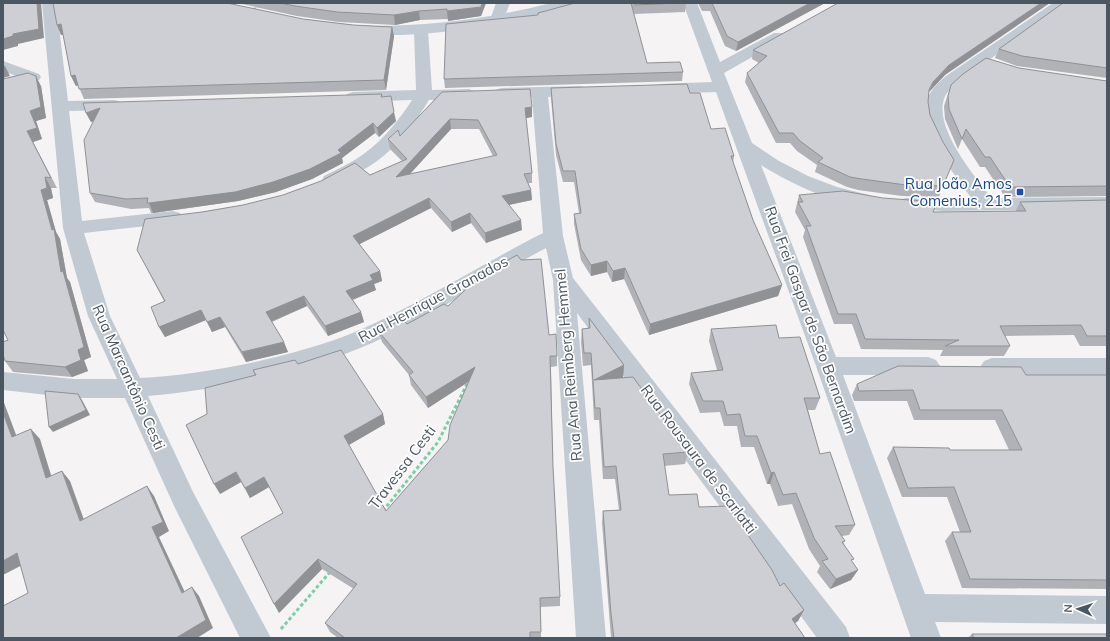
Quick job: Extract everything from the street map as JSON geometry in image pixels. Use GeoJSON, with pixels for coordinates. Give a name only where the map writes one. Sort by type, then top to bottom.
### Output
{"type":"FeatureCollection","features":[{"type":"Feature","properties":{"kind":"main road"},"geometry":{"type":"LineString","coordinates":[[350,29],[421,31],[497,20],[568,3]]}},
{"type":"Feature","properties":{"kind":"street","name":"Rua Marcantônio Cesti"},"geometry":{"type":"LineString","coordinates":[[49,3],[55,72],[61,106],[73,228],[98,316],[133,388],[184,500],[256,638]]}},
{"type":"Feature","properties":{"kind":"street"},"geometry":{"type":"LineString","coordinates":[[497,20],[503,3]]}},
{"type":"Feature","properties":{"kind":"street","name":"Rua Frei Gaspar de São Bernardim"},"geometry":{"type":"LineString","coordinates":[[690,3],[828,366],[926,638]]}},
{"type":"Feature","properties":{"kind":"street"},"geometry":{"type":"LineString","coordinates":[[986,205],[953,156],[938,129],[934,114],[935,100],[941,90],[952,79],[1062,3]]}},
{"type":"Feature","properties":{"kind":"street"},"geometry":{"type":"LineString","coordinates":[[317,186],[338,177],[370,157],[390,140],[408,120],[424,94],[421,31]]}},
{"type":"Feature","properties":{"kind":"street"},"geometry":{"type":"LineString","coordinates":[[643,89],[719,79],[789,31]]}},
{"type":"Feature","properties":{"kind":"street"},"geometry":{"type":"LineString","coordinates":[[980,60],[996,66]]}},
{"type":"Feature","properties":{"kind":"street"},"geometry":{"type":"LineString","coordinates":[[3,66],[33,77]]}},
{"type":"Feature","properties":{"kind":"street"},"geometry":{"type":"LineString","coordinates":[[3,84],[55,72]]}},
{"type":"Feature","properties":{"kind":"street"},"geometry":{"type":"LineString","coordinates":[[337,97],[595,91]]}},
{"type":"Feature","properties":{"kind":"street","name":"Rua Ana Reimberg Hemmel"},"geometry":{"type":"LineString","coordinates":[[540,93],[553,236],[563,280],[591,638]]}},
{"type":"Feature","properties":{"kind":"street"},"geometry":{"type":"LineString","coordinates":[[61,106],[132,104]]}},
{"type":"Feature","properties":{"kind":"street"},"geometry":{"type":"LineString","coordinates":[[746,147],[773,166],[813,186],[852,197],[883,201],[943,205],[1107,204]]}},
{"type":"Feature","properties":{"kind":"street"},"geometry":{"type":"LineString","coordinates":[[73,228],[189,215]]}},
{"type":"Feature","properties":{"kind":"street","name":"Rua Henrique Granados"},"geometry":{"type":"LineString","coordinates":[[3,381],[49,387],[133,388],[218,379],[328,351],[364,337],[409,315],[553,236]]}},
{"type":"Feature","properties":{"kind":"street","name":"Rua Rousaura de Scarlatti"},"geometry":{"type":"LineString","coordinates":[[563,280],[835,638]]}},
{"type":"Feature","properties":{"kind":"street"},"geometry":{"type":"LineString","coordinates":[[828,366],[948,366]]}},
{"type":"Feature","properties":{"kind":"street"},"geometry":{"type":"LineString","coordinates":[[972,366],[1107,367]]}},
{"type":"Feature","properties":{"kind":"street"},"geometry":{"type":"LineString","coordinates":[[916,608],[1107,610]]}},
{"type":"Feature","properties":{"kind":"path"},"geometry":{"type":"LineString","coordinates":[[249,12],[262,3]]}},
{"type":"Feature","properties":{"kind":"path","name":"Travessa Cesti"},"geometry":{"type":"LineString","coordinates":[[381,514],[438,442],[469,379]]}},
{"type":"Feature","properties":{"kind":"path"},"geometry":{"type":"LineString","coordinates":[[278,632],[335,567]]}},
{"type":"Feature","properties":{"kind":"building"},"geometry":{"type":"Polygon","coordinates":[[[3,3],[37,3],[39,29],[13,34],[13,36],[3,39],[3,3]]]}},
{"type":"Feature","properties":{"kind":"building"},"geometry":{"type":"Polygon","coordinates":[[[53,3],[227,3],[303,19],[353,25],[392,27],[384,80],[79,89],[75,75],[71,76],[61,24],[57,25],[53,3]]]}},
{"type":"Feature","properties":{"kind":"building"},"geometry":{"type":"Polygon","coordinates":[[[280,3],[482,3],[481,7],[447,11],[447,9],[419,11],[394,15],[337,12],[280,3]]]}},
{"type":"Feature","properties":{"kind":"building"},"geometry":{"type":"Polygon","coordinates":[[[575,3],[631,3],[647,63],[680,62],[683,72],[444,79],[446,24],[538,15],[538,13],[575,3]]]}},
{"type":"Feature","properties":{"kind":"building"},"geometry":{"type":"Polygon","coordinates":[[[634,3],[677,3],[635,5],[634,3]]]}},
{"type":"Feature","properties":{"kind":"building"},"geometry":{"type":"Polygon","coordinates":[[[712,3],[810,3],[738,42],[727,36],[712,3]]]}},
{"type":"Feature","properties":{"kind":"building"},"geometry":{"type":"Polygon","coordinates":[[[838,3],[1041,3],[949,65],[933,82],[929,90],[928,102],[930,115],[943,142],[954,160],[943,186],[906,185],[850,177],[818,162],[823,158],[800,141],[793,133],[779,133],[747,73],[767,56],[753,50],[838,3]]]}},
{"type":"Feature","properties":{"kind":"building"},"geometry":{"type":"Polygon","coordinates":[[[1063,3],[1107,3],[1107,68],[1022,56],[999,49],[1063,3]]]}},
{"type":"Feature","properties":{"kind":"building"},"geometry":{"type":"Polygon","coordinates":[[[986,58],[1019,68],[1107,81],[1107,186],[1010,187],[990,157],[985,157],[966,129],[962,139],[949,109],[948,96],[951,85],[963,74],[986,58]]]}},
{"type":"Feature","properties":{"kind":"building"},"geometry":{"type":"Polygon","coordinates":[[[28,73],[36,76],[41,107],[30,111],[37,128],[27,131],[51,178],[45,177],[47,188],[41,190],[52,230],[54,229],[61,272],[63,271],[84,347],[78,350],[81,360],[65,367],[5,361],[3,354],[3,342],[8,340],[3,330],[3,79],[28,73]]]}},
{"type":"Feature","properties":{"kind":"building"},"geometry":{"type":"Polygon","coordinates":[[[687,84],[690,93],[700,93],[711,129],[725,128],[734,156],[731,156],[753,220],[782,285],[650,324],[625,268],[613,271],[607,261],[591,265],[581,249],[574,214],[581,213],[575,171],[563,171],[556,144],[551,88],[687,84]]]}},
{"type":"Feature","properties":{"kind":"building"},"geometry":{"type":"Polygon","coordinates":[[[530,89],[532,107],[525,108],[532,173],[524,174],[531,190],[502,196],[521,220],[485,233],[470,213],[451,222],[429,198],[353,236],[380,271],[370,275],[373,280],[346,291],[361,312],[325,326],[304,296],[266,312],[284,342],[242,352],[220,317],[207,322],[201,310],[159,327],[151,307],[165,301],[137,250],[145,219],[243,205],[283,195],[321,181],[355,163],[370,175],[407,159],[388,139],[398,130],[400,136],[442,92],[530,89]],[[450,119],[396,177],[497,155],[478,120],[450,119]]]}},
{"type":"Feature","properties":{"kind":"building"},"geometry":{"type":"Polygon","coordinates":[[[382,94],[381,97],[391,96],[394,112],[377,128],[373,123],[338,150],[341,153],[310,169],[273,182],[235,192],[149,203],[147,203],[148,198],[126,199],[90,193],[84,140],[100,108],[86,113],[83,103],[382,94]]]}},
{"type":"Feature","properties":{"kind":"building"},"geometry":{"type":"Polygon","coordinates":[[[843,191],[883,198],[937,202],[933,212],[1026,211],[1020,202],[1107,200],[1107,336],[1087,336],[1081,325],[1000,326],[1010,346],[945,346],[959,340],[865,339],[856,314],[838,314],[806,226],[811,226],[798,202],[803,202],[799,195],[843,191]]]}},
{"type":"Feature","properties":{"kind":"building"},"geometry":{"type":"Polygon","coordinates":[[[517,255],[521,260],[541,259],[549,335],[556,334],[557,356],[550,356],[553,467],[560,597],[540,598],[541,632],[530,632],[530,638],[345,638],[325,623],[357,584],[318,559],[274,604],[241,537],[283,513],[264,477],[245,488],[236,472],[214,484],[186,425],[207,414],[205,388],[256,375],[253,370],[295,360],[298,364],[341,350],[383,414],[344,436],[386,511],[448,440],[450,425],[475,367],[426,397],[409,375],[413,372],[379,332],[402,319],[407,324],[444,304],[448,306],[479,277],[517,255]]]}},
{"type":"Feature","properties":{"kind":"building"},"geometry":{"type":"Polygon","coordinates":[[[589,318],[624,365],[594,380],[633,377],[688,452],[663,454],[669,495],[697,494],[699,507],[728,506],[772,570],[780,586],[784,583],[804,610],[792,619],[805,638],[614,638],[603,511],[621,510],[616,466],[604,467],[600,408],[595,408],[591,353],[584,353],[582,329],[590,328],[589,318]]]}},
{"type":"Feature","properties":{"kind":"building"},"geometry":{"type":"Polygon","coordinates":[[[776,325],[779,338],[800,337],[820,398],[804,398],[820,454],[830,452],[855,525],[835,526],[845,541],[842,542],[854,559],[851,560],[858,570],[836,579],[822,561],[828,559],[814,538],[796,493],[783,495],[774,472],[771,473],[757,436],[745,436],[740,414],[727,415],[723,401],[703,401],[691,373],[723,370],[711,329],[776,325]]]}},
{"type":"Feature","properties":{"kind":"building"},"geometry":{"type":"Polygon","coordinates":[[[898,366],[1021,367],[1026,375],[1107,375],[1107,580],[970,579],[952,532],[971,532],[954,487],[908,488],[893,447],[949,448],[950,450],[1022,450],[1002,410],[920,410],[913,390],[859,391],[857,384],[898,366]]]}},
{"type":"Feature","properties":{"kind":"building"},"geometry":{"type":"Polygon","coordinates":[[[45,391],[78,394],[86,410],[49,427],[45,391]]]}},
{"type":"Feature","properties":{"kind":"building"},"geometry":{"type":"Polygon","coordinates":[[[3,413],[12,437],[31,429],[46,478],[62,471],[80,521],[147,486],[163,522],[152,527],[182,593],[192,587],[206,620],[176,638],[3,638],[3,606],[28,593],[17,553],[3,561],[3,413]]]}},
{"type":"Feature","properties":{"kind":"building"},"geometry":{"type":"Polygon","coordinates":[[[972,634],[1106,634],[1107,638],[974,638],[972,634]]]}},
{"type":"Feature","properties":{"kind":"place","name":"Rua João Amos Comenius, 215"},"geometry":{"type":"Point","coordinates":[1020,192]}}]}
